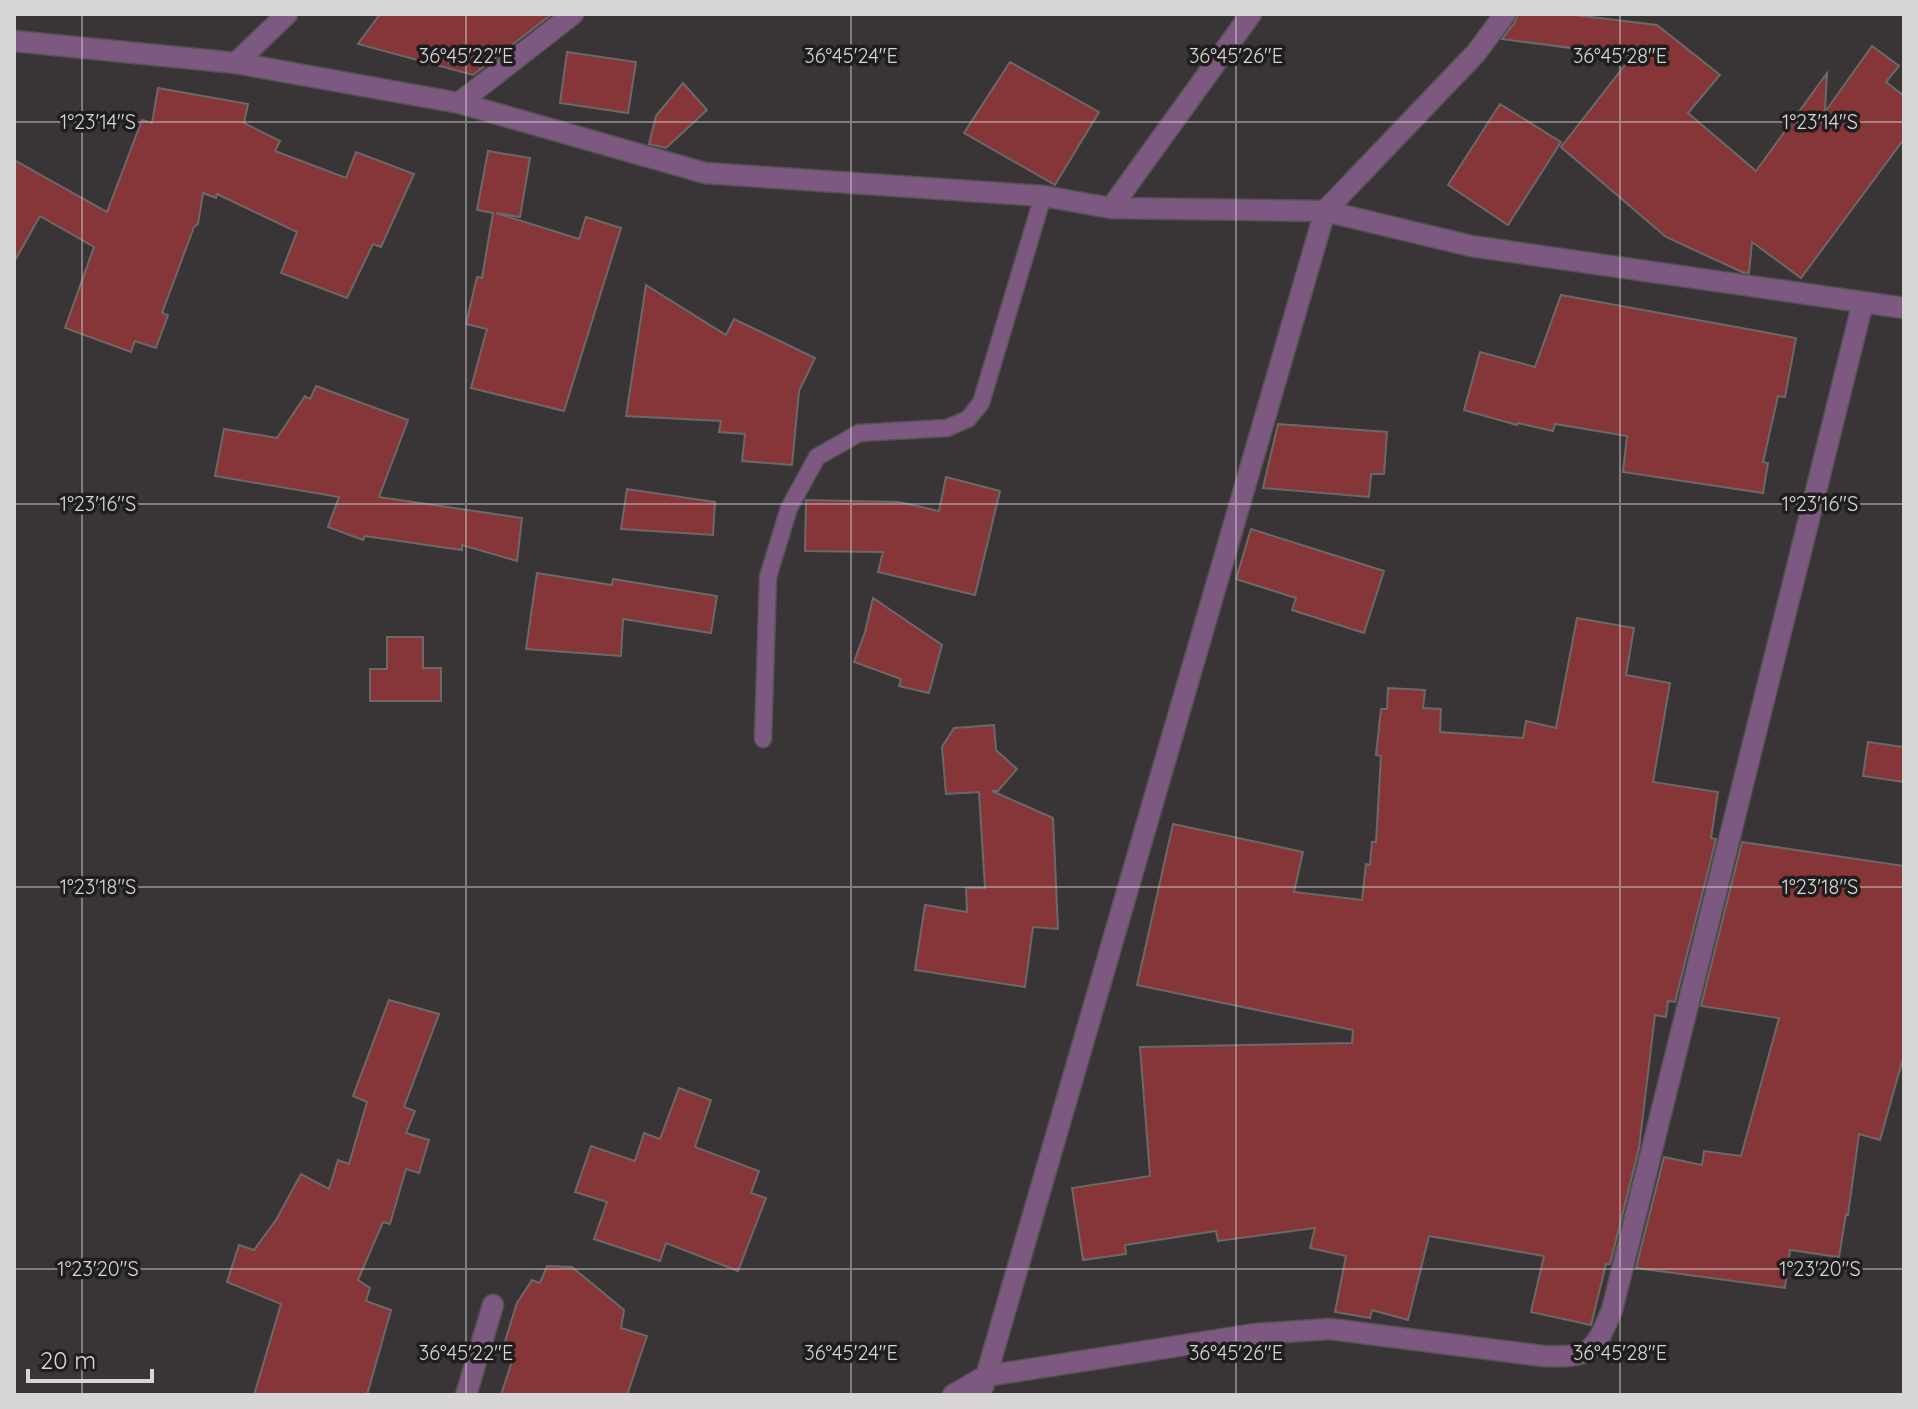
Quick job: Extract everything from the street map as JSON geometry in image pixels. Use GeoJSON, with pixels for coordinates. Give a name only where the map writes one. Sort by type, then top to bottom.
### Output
{"type":"FeatureCollection","features":[{"type":"Feature","properties":{"kind":"street"},"geometry":{"type":"LineString","coordinates":[[236,63],[287,14]]}},
{"type":"Feature","properties":{"kind":"street"},"geometry":{"type":"LineString","coordinates":[[459,103],[573,14]]}},
{"type":"Feature","properties":{"kind":"street"},"geometry":{"type":"LineString","coordinates":[[1111,208],[1251,14]]}},
{"type":"Feature","properties":{"kind":"street"},"geometry":{"type":"LineString","coordinates":[[984,1386],[1325,211],[1476,53],[1505,14]]}},
{"type":"Feature","properties":{"kind":"street"},"geometry":{"type":"LineString","coordinates":[[14,41],[236,63],[459,103],[705,173],[1043,196],[1111,208],[1325,211],[1471,246],[1904,308]]}},
{"type":"Feature","properties":{"kind":"street"},"geometry":{"type":"LineString","coordinates":[[953,1395],[984,1386],[1255,1334],[1330,1329],[1575,1358],[1598,1343],[1612,1310],[1863,302]]}},
{"type":"Feature","properties":{"kind":"street"},"geometry":{"type":"LineString","coordinates":[[466,1395],[493,1305]]}},
{"type":"Feature","properties":{"kind":"lane"},"geometry":{"type":"LineString","coordinates":[[763,739],[768,577],[789,508],[817,457],[859,433],[947,428],[968,419],[981,403],[1043,196]]}},
{"type":"Feature","properties":{"kind":"building"},"geometry":{"type":"Polygon","coordinates":[[[380,14],[552,14],[473,75],[358,44],[380,14]]]}},
{"type":"Feature","properties":{"kind":"building"},"geometry":{"type":"Polygon","coordinates":[[[1518,14],[1566,14],[1657,25],[1720,75],[1688,113],[1756,171],[1827,73],[1825,112],[1872,46],[1899,66],[1886,82],[1904,96],[1904,139],[1801,278],[1752,242],[1749,273],[1742,272],[1666,237],[1561,147],[1632,56],[1502,39],[1518,14]]]}},
{"type":"Feature","properties":{"kind":"building"},"geometry":{"type":"Polygon","coordinates":[[[567,52],[636,62],[628,113],[560,103],[567,52]]]}},
{"type":"Feature","properties":{"kind":"building"},"geometry":{"type":"Polygon","coordinates":[[[1010,62],[1099,112],[1055,185],[964,133],[1010,62]]]}},
{"type":"Feature","properties":{"kind":"building"},"geometry":{"type":"Polygon","coordinates":[[[683,83],[707,110],[666,148],[649,144],[656,116],[683,83]]]}},
{"type":"Feature","properties":{"kind":"building"},"geometry":{"type":"Polygon","coordinates":[[[158,88],[248,104],[244,123],[280,141],[275,151],[346,178],[356,152],[414,174],[381,247],[373,244],[347,298],[281,273],[297,232],[217,194],[216,198],[203,193],[198,224],[194,227],[162,313],[168,315],[156,348],[135,341],[131,352],[65,328],[94,247],[40,216],[14,262],[14,160],[107,212],[142,120],[152,123],[158,88]]]}},
{"type":"Feature","properties":{"kind":"building"},"geometry":{"type":"Polygon","coordinates":[[[1500,104],[1561,142],[1508,225],[1448,185],[1500,104]]]}},
{"type":"Feature","properties":{"kind":"building"},"geometry":{"type":"Polygon","coordinates":[[[488,151],[530,158],[520,217],[496,213],[579,239],[586,217],[621,228],[564,411],[471,388],[487,329],[466,324],[477,277],[482,278],[493,213],[477,210],[488,151]]]}},
{"type":"Feature","properties":{"kind":"building"},"geometry":{"type":"Polygon","coordinates":[[[646,285],[726,335],[734,319],[815,358],[799,391],[792,465],[742,461],[745,434],[719,432],[721,421],[626,416],[646,285]]]}},
{"type":"Feature","properties":{"kind":"building"},"geometry":{"type":"Polygon","coordinates":[[[1561,295],[1796,338],[1785,397],[1778,396],[1763,462],[1768,463],[1763,493],[1623,472],[1627,436],[1555,424],[1553,431],[1517,425],[1464,410],[1480,352],[1535,367],[1561,295]]]}},
{"type":"Feature","properties":{"kind":"building"},"geometry":{"type":"Polygon","coordinates":[[[316,386],[408,420],[379,497],[522,518],[517,561],[462,545],[462,550],[365,536],[363,540],[328,527],[339,497],[215,476],[224,429],[277,438],[305,396],[310,399],[316,386]]]}},
{"type":"Feature","properties":{"kind":"building"},"geometry":{"type":"Polygon","coordinates":[[[1278,424],[1387,432],[1384,474],[1371,474],[1369,497],[1263,488],[1278,424]]]}},
{"type":"Feature","properties":{"kind":"building"},"geometry":{"type":"Polygon","coordinates":[[[946,477],[1000,491],[975,595],[878,572],[883,552],[805,551],[806,500],[899,502],[939,511],[946,477]]]}},
{"type":"Feature","properties":{"kind":"building"},"geometry":{"type":"Polygon","coordinates":[[[627,489],[715,502],[713,535],[621,529],[627,489]]]}},
{"type":"Feature","properties":{"kind":"building"},"geometry":{"type":"Polygon","coordinates":[[[1251,529],[1384,571],[1364,633],[1292,610],[1296,598],[1236,579],[1251,529]]]}},
{"type":"Feature","properties":{"kind":"building"},"geometry":{"type":"Polygon","coordinates":[[[537,573],[612,585],[613,579],[717,596],[711,633],[623,619],[621,656],[526,649],[537,573]]]}},
{"type":"Feature","properties":{"kind":"building"},"geometry":{"type":"Polygon","coordinates":[[[873,598],[942,645],[929,693],[899,686],[901,679],[854,662],[873,598]]]}},
{"type":"Feature","properties":{"kind":"building"},"geometry":{"type":"Polygon","coordinates":[[[1577,618],[1634,628],[1626,675],[1670,683],[1653,782],[1718,792],[1711,838],[1716,839],[1675,1002],[1668,1001],[1666,1017],[1655,1015],[1639,1148],[1591,1325],[1531,1312],[1544,1256],[1429,1236],[1408,1320],[1372,1310],[1370,1318],[1335,1312],[1346,1256],[1310,1248],[1315,1228],[1218,1241],[1216,1231],[1125,1245],[1126,1254],[1083,1260],[1072,1188],[1150,1176],[1140,1047],[1352,1043],[1353,1030],[1137,985],[1173,824],[1303,852],[1294,892],[1362,900],[1366,864],[1370,865],[1372,842],[1376,842],[1381,756],[1376,755],[1381,709],[1387,709],[1388,688],[1425,690],[1423,708],[1441,709],[1440,732],[1523,738],[1526,721],[1556,728],[1577,618]]]}},
{"type":"Feature","properties":{"kind":"building"},"geometry":{"type":"Polygon","coordinates":[[[387,637],[423,637],[423,668],[441,668],[441,701],[370,701],[370,669],[387,669],[387,637]]]}},
{"type":"Feature","properties":{"kind":"building"},"geometry":{"type":"Polygon","coordinates":[[[994,725],[996,750],[1017,769],[998,791],[992,791],[1053,818],[1058,929],[1033,927],[1025,987],[915,970],[925,905],[967,912],[966,888],[985,888],[979,792],[946,794],[942,747],[954,728],[994,725]]]}},
{"type":"Feature","properties":{"kind":"building"},"geometry":{"type":"Polygon","coordinates":[[[1868,742],[1904,747],[1904,782],[1863,776],[1868,742]]]}},
{"type":"Feature","properties":{"kind":"building"},"geometry":{"type":"Polygon","coordinates":[[[1742,842],[1904,866],[1904,1055],[1880,1140],[1859,1134],[1839,1257],[1790,1250],[1785,1288],[1636,1268],[1664,1157],[1702,1165],[1704,1151],[1741,1156],[1779,1018],[1701,1006],[1742,842]]]}},
{"type":"Feature","properties":{"kind":"building"},"geometry":{"type":"Polygon","coordinates":[[[389,1000],[439,1014],[404,1107],[415,1111],[406,1133],[429,1140],[419,1173],[406,1169],[390,1224],[383,1222],[358,1280],[370,1288],[366,1301],[391,1310],[367,1395],[254,1395],[281,1304],[227,1282],[239,1245],[254,1250],[276,1220],[301,1174],[329,1189],[338,1160],[349,1164],[367,1102],[353,1096],[389,1000]]]}},
{"type":"Feature","properties":{"kind":"building"},"geometry":{"type":"Polygon","coordinates":[[[679,1088],[711,1100],[695,1147],[759,1171],[751,1193],[766,1198],[738,1271],[666,1243],[660,1261],[594,1239],[607,1202],[575,1192],[591,1146],[635,1161],[644,1133],[660,1139],[679,1088]]]}},
{"type":"Feature","properties":{"kind":"building"},"geometry":{"type":"Polygon","coordinates":[[[547,1266],[572,1267],[624,1310],[621,1328],[647,1336],[627,1395],[501,1395],[513,1358],[501,1354],[517,1303],[532,1280],[540,1283],[547,1266]]]}}]}
